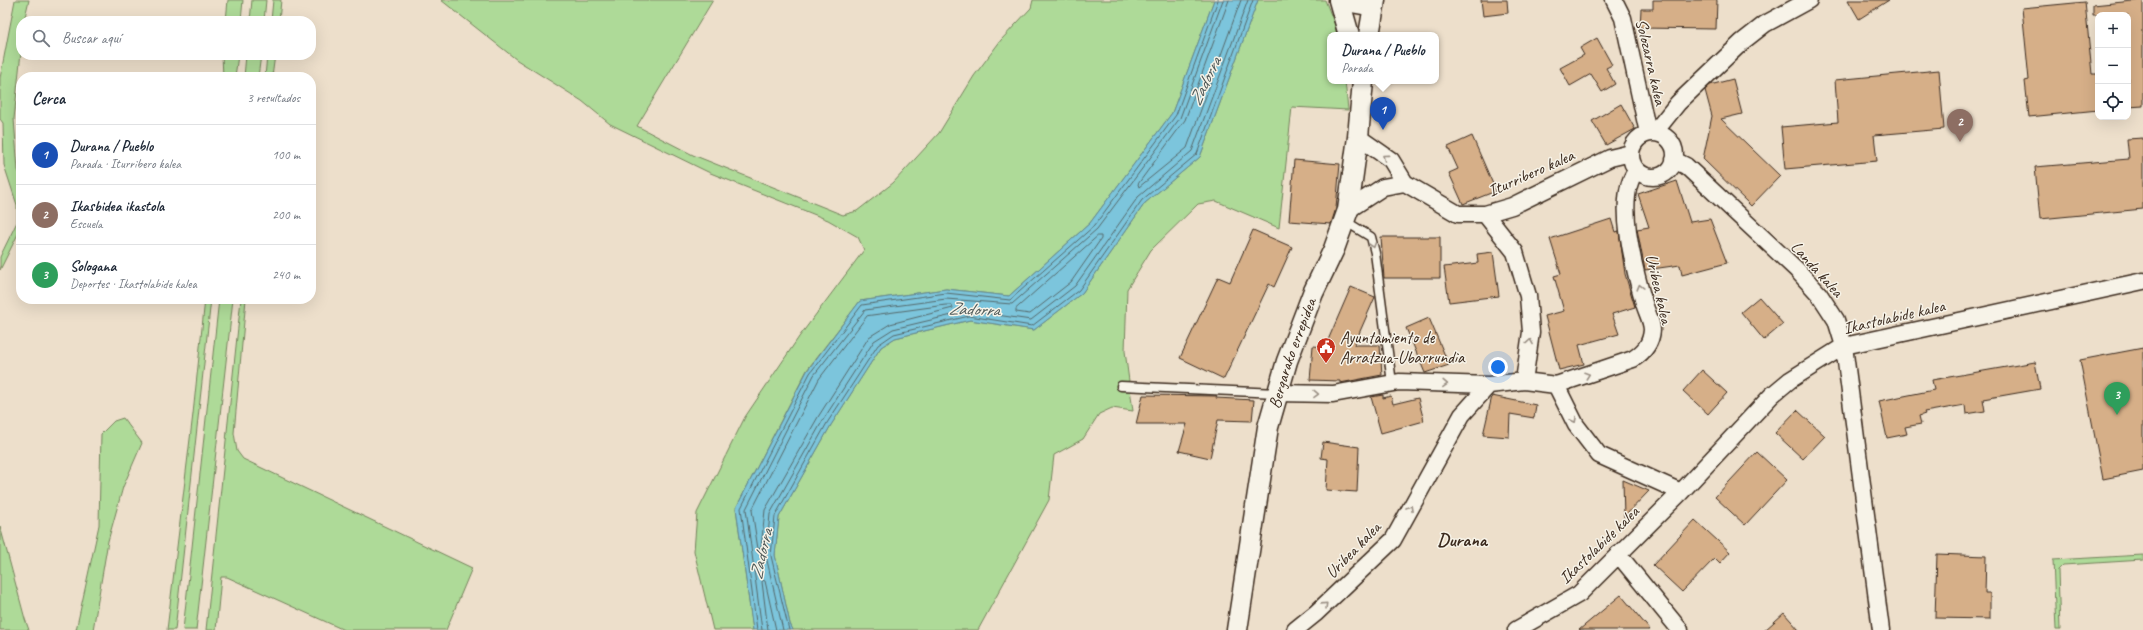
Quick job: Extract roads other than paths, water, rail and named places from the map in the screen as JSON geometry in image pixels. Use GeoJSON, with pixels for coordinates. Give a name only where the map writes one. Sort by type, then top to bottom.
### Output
{"type":"FeatureCollection","features":[{"type":"Feature","properties":{"kind":"street"},"geometry":{"type":"LineString","coordinates":[[1349,32],[1339,0],[1373,2],[1369,32]]}},
{"type":"Feature","properties":{"kind":"street","name":"Solozarra kalea"},"geometry":{"type":"LineString","coordinates":[[1614,0],[1623,18],[1651,133]]}},
{"type":"Feature","properties":{"kind":"street"},"geometry":{"type":"LineString","coordinates":[[1651,133],[1661,135],[1672,144],[1675,150],[1674,160],[1669,171],[1656,177],[1649,177],[1637,170],[1633,164],[1631,153],[1637,140],[1651,133],[1678,104],[1742,42],[1765,24],[1809,0]]}},
{"type":"Feature","properties":{"kind":"street","name":"Bergarako errepidea"},"geometry":{"type":"LineString","coordinates":[[1237,630],[1268,428],[1277,393],[1313,293],[1334,249],[1346,215],[1358,137],[1363,84]]}},
{"type":"Feature","properties":{"kind":"street","name":"Iturribero kalea"},"geometry":{"type":"LineString","coordinates":[[1358,137],[1391,160],[1405,183],[1458,214],[1485,214],[1512,206],[1610,158],[1631,153]]}},
{"type":"Feature","properties":{"kind":"street","name":"Landa kalea"},"geometry":{"type":"LineString","coordinates":[[1674,160],[1686,166],[1810,284],[1836,320],[1844,346],[1881,630]]}},
{"type":"Feature","properties":{"kind":"street","name":"Uribea kalea"},"geometry":{"type":"LineString","coordinates":[[1277,393],[1333,394],[1392,383],[1488,385],[1524,381],[1556,385],[1633,359],[1644,352],[1649,343],[1652,329],[1629,248],[1627,187],[1630,177],[1637,170]]}},
{"type":"Feature","properties":{"kind":"street"},"geometry":{"type":"LineString","coordinates":[[1346,215],[1383,187],[1405,183]]}},
{"type":"Feature","properties":{"kind":"street"},"geometry":{"type":"LineString","coordinates":[[1485,214],[1515,252],[1528,296],[1532,332],[1524,381]]}},
{"type":"Feature","properties":{"kind":"street","name":"Ikastolabide kalea"},"geometry":{"type":"LineString","coordinates":[[1516,630],[1579,594],[1681,492],[1772,395],[1790,380],[1844,346],[2143,281]]}},
{"type":"Feature","properties":{"kind":"street","name":"Uribea kalea"},"geometry":{"type":"LineString","coordinates":[[1295,630],[1316,613],[1393,540],[1462,415],[1488,385]]}},
{"type":"Feature","properties":{"kind":"street"},"geometry":{"type":"LineString","coordinates":[[1556,385],[1576,425],[1599,455],[1681,492]]}},
{"type":"Feature","properties":{"kind":"street"},"geometry":{"type":"LineString","coordinates":[[1618,554],[1680,630]]}},
{"type":"Feature","properties":{"kind":"lane"},"geometry":{"type":"LineString","coordinates":[[1346,215],[1371,237],[1375,253],[1392,383]]}},
{"type":"Feature","properties":{"kind":"lane"},"geometry":{"type":"LineString","coordinates":[[1121,386],[1277,393]]}},
{"type":"Feature","properties":{"kind":"water","name":"Zadorra"},"geometry":{"type":"Polygon","coordinates":[[[1214,0],[1258,0],[1200,157],[1145,203],[1082,293],[1034,330],[970,320],[895,338],[881,347],[831,425],[779,517],[775,555],[790,624],[793,630],[753,630],[736,508],[807,371],[860,301],[946,289],[1009,296],[1090,223],[1172,113],[1214,0]]]}},
{"type":"Feature","properties":{"kind":"place","name":"Durana / Pueblo"},"geometry":{"type":"Point","coordinates":[1383,130]}},
{"type":"Feature","properties":{"kind":"place","name":"Ikasbidea ikastola"},"geometry":{"type":"Point","coordinates":[1960,142]}},
{"type":"Feature","properties":{"kind":"place","name":"Ayuntamiento de Arratzua-Ubarrundia"},"geometry":{"type":"Point","coordinates":[1326,364]}},
{"type":"Feature","properties":{"kind":"place","name":"Sologana"},"geometry":{"type":"Point","coordinates":[2117,415]}},
{"type":"Feature","properties":{"kind":"district","name":"Durana"},"geometry":{"type":"Point","coordinates":[1462,540]}}]}
